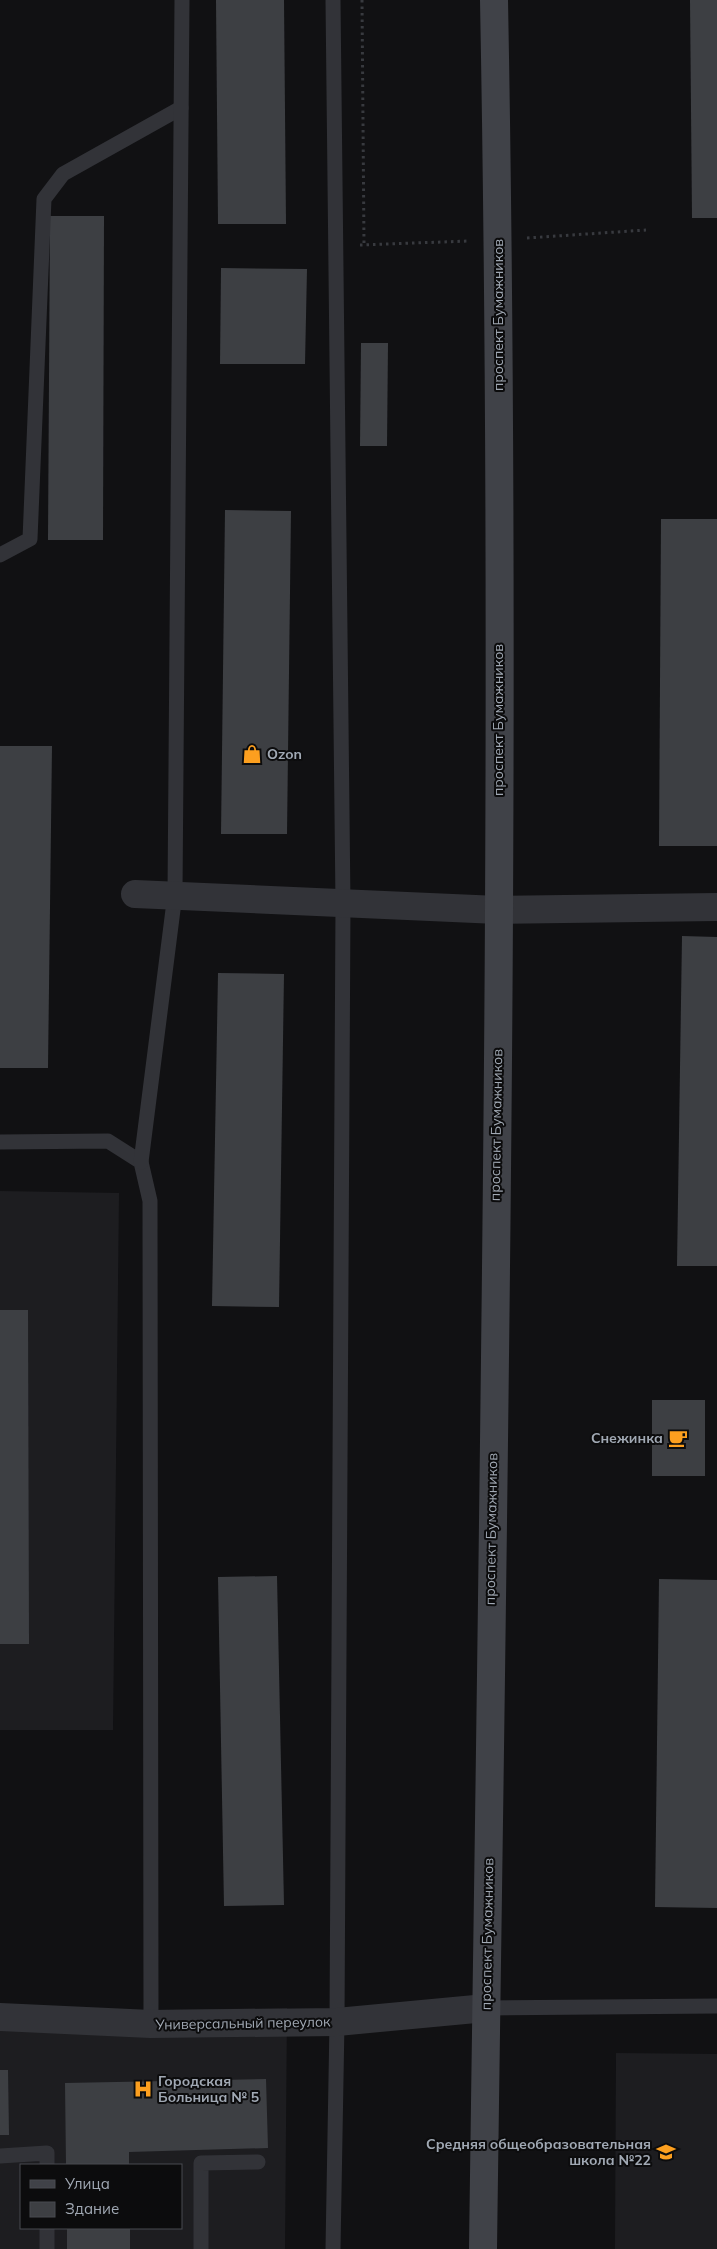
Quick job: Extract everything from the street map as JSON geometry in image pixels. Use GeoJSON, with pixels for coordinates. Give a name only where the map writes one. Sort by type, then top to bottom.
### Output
{"type":"FeatureCollection","features":[{"type":"Feature","properties":{"kind":"street","name":"проспект Бумажников"},"geometry":{"type":"LineString","coordinates":[[483,2249],[498,910],[498,240],[494,0]]}},
{"type":"Feature","properties":{"kind":"street"},"geometry":{"type":"LineString","coordinates":[[135,894],[176,894],[343,904],[498,910],[717,907]]}},
{"type":"Feature","properties":{"kind":"street","name":"Универсальный переулок"},"geometry":{"type":"LineString","coordinates":[[0,2017],[151,2024],[337,2022],[486,2008]]}},
{"type":"Feature","properties":{"kind":"lane"},"geometry":{"type":"LineString","coordinates":[[151,2024],[150,1201],[141,1162],[176,894],[182,0]]}},
{"type":"Feature","properties":{"kind":"lane"},"geometry":{"type":"LineString","coordinates":[[333,0],[343,904],[334,2249]]}},
{"type":"Feature","properties":{"kind":"lane"},"geometry":{"type":"LineString","coordinates":[[0,555],[30,539],[44,199],[63,174],[181,108]]}},
{"type":"Feature","properties":{"kind":"lane"},"geometry":{"type":"LineString","coordinates":[[0,1142],[108,1140],[141,1162]]}},
{"type":"Feature","properties":{"kind":"lane"},"geometry":{"type":"LineString","coordinates":[[486,2008],[717,2006]]}},
{"type":"Feature","properties":{"kind":"lane"},"geometry":{"type":"LineString","coordinates":[[0,2156],[47,2153],[47,2164]]}},
{"type":"Feature","properties":{"kind":"lane"},"geometry":{"type":"LineString","coordinates":[[201,2249],[201,2164],[258,2162]]}},
{"type":"Feature","properties":{"kind":"lane"},"geometry":{"type":"LineString","coordinates":[[47,2229],[47,2249]]}},
{"type":"Feature","properties":{"kind":"path"},"geometry":{"type":"LineString","coordinates":[[362,0],[364,245]]}},
{"type":"Feature","properties":{"kind":"shaded area"},"geometry":{"type":"Polygon","coordinates":[[[0,1191],[119,1193],[113,1730],[0,1730],[0,1191]]]}},
{"type":"Feature","properties":{"kind":"shaded area","name":"Городская Больница № 5"},"geometry":{"type":"Polygon","coordinates":[[[287,2008],[285,2249],[0,2249],[0,2012],[287,2008]]]}},
{"type":"Feature","properties":{"kind":"shaded area","name":"Средняя общеобразовательная школа №22"},"geometry":{"type":"Polygon","coordinates":[[[616,2053],[717,2054],[717,2249],[615,2249],[616,2053]]]}},
{"type":"Feature","properties":{"kind":"building"},"geometry":{"type":"Polygon","coordinates":[[[216,0],[284,0],[286,224],[218,224],[216,0]]]}},
{"type":"Feature","properties":{"kind":"building"},"geometry":{"type":"Polygon","coordinates":[[[690,0],[717,0],[717,218],[692,218],[690,0]]]}},
{"type":"Feature","properties":{"kind":"building"},"geometry":{"type":"Polygon","coordinates":[[[50,216],[104,216],[103,540],[48,540],[50,216]]]}},
{"type":"Feature","properties":{"kind":"building"},"geometry":{"type":"Polygon","coordinates":[[[221,268],[307,269],[305,364],[220,364],[221,268]]]}},
{"type":"Feature","properties":{"kind":"building"},"geometry":{"type":"Polygon","coordinates":[[[361,343],[388,343],[387,446],[360,446],[361,343]]]}},
{"type":"Feature","properties":{"kind":"building"},"geometry":{"type":"Polygon","coordinates":[[[225,510],[291,511],[287,834],[221,834],[225,510]]]}},
{"type":"Feature","properties":{"kind":"building"},"geometry":{"type":"Polygon","coordinates":[[[661,519],[717,519],[717,846],[659,846],[661,519]]]}},
{"type":"Feature","properties":{"kind":"building"},"geometry":{"type":"Polygon","coordinates":[[[0,746],[52,746],[48,1068],[0,1068],[0,746]]]}},
{"type":"Feature","properties":{"kind":"building"},"geometry":{"type":"Polygon","coordinates":[[[682,936],[717,937],[717,1266],[677,1266],[682,936]]]}},
{"type":"Feature","properties":{"kind":"building"},"geometry":{"type":"Polygon","coordinates":[[[218,973],[284,974],[279,1307],[212,1306],[218,973]]]}},
{"type":"Feature","properties":{"kind":"building"},"geometry":{"type":"Polygon","coordinates":[[[0,1310],[28,1310],[29,1644],[0,1644],[0,1310]]]}},
{"type":"Feature","properties":{"kind":"building","name":"Снежинка"},"geometry":{"type":"Polygon","coordinates":[[[652,1400],[705,1400],[705,1476],[652,1476],[652,1400]]]}},
{"type":"Feature","properties":{"kind":"building"},"geometry":{"type":"Polygon","coordinates":[[[277,1576],[284,1905],[224,1906],[218,1577],[277,1576]]]}},
{"type":"Feature","properties":{"kind":"building"},"geometry":{"type":"Polygon","coordinates":[[[659,1579],[717,1580],[717,1908],[655,1907],[659,1579]]]}},
{"type":"Feature","properties":{"kind":"building"},"geometry":{"type":"Polygon","coordinates":[[[0,2070],[8,2070],[9,2135],[0,2135],[0,2070]]]}},
{"type":"Feature","properties":{"kind":"building"},"geometry":{"type":"Polygon","coordinates":[[[266,2079],[268,2148],[129,2152],[129,2164],[66,2164],[65,2083],[266,2079]]]}},
{"type":"Feature","properties":{"kind":"building"},"geometry":{"type":"Polygon","coordinates":[[[67,2229],[130,2229],[130,2249],[67,2249],[67,2229]]]}},
{"type":"Feature","properties":{"kind":"place","name":"Ozon"},"geometry":{"type":"Point","coordinates":[252,754]}},
{"type":"Feature","properties":{"kind":"place","name":"Снежинка"},"geometry":{"type":"Point","coordinates":[678,1438]}},
{"type":"Feature","properties":{"kind":"place","name":"Городская Больница № 5"},"geometry":{"type":"Point","coordinates":[143,2089]}},
{"type":"Feature","properties":{"kind":"place","name":"Средняя общеобразовательная школа №22"},"geometry":{"type":"Point","coordinates":[666,2152]}}]}
